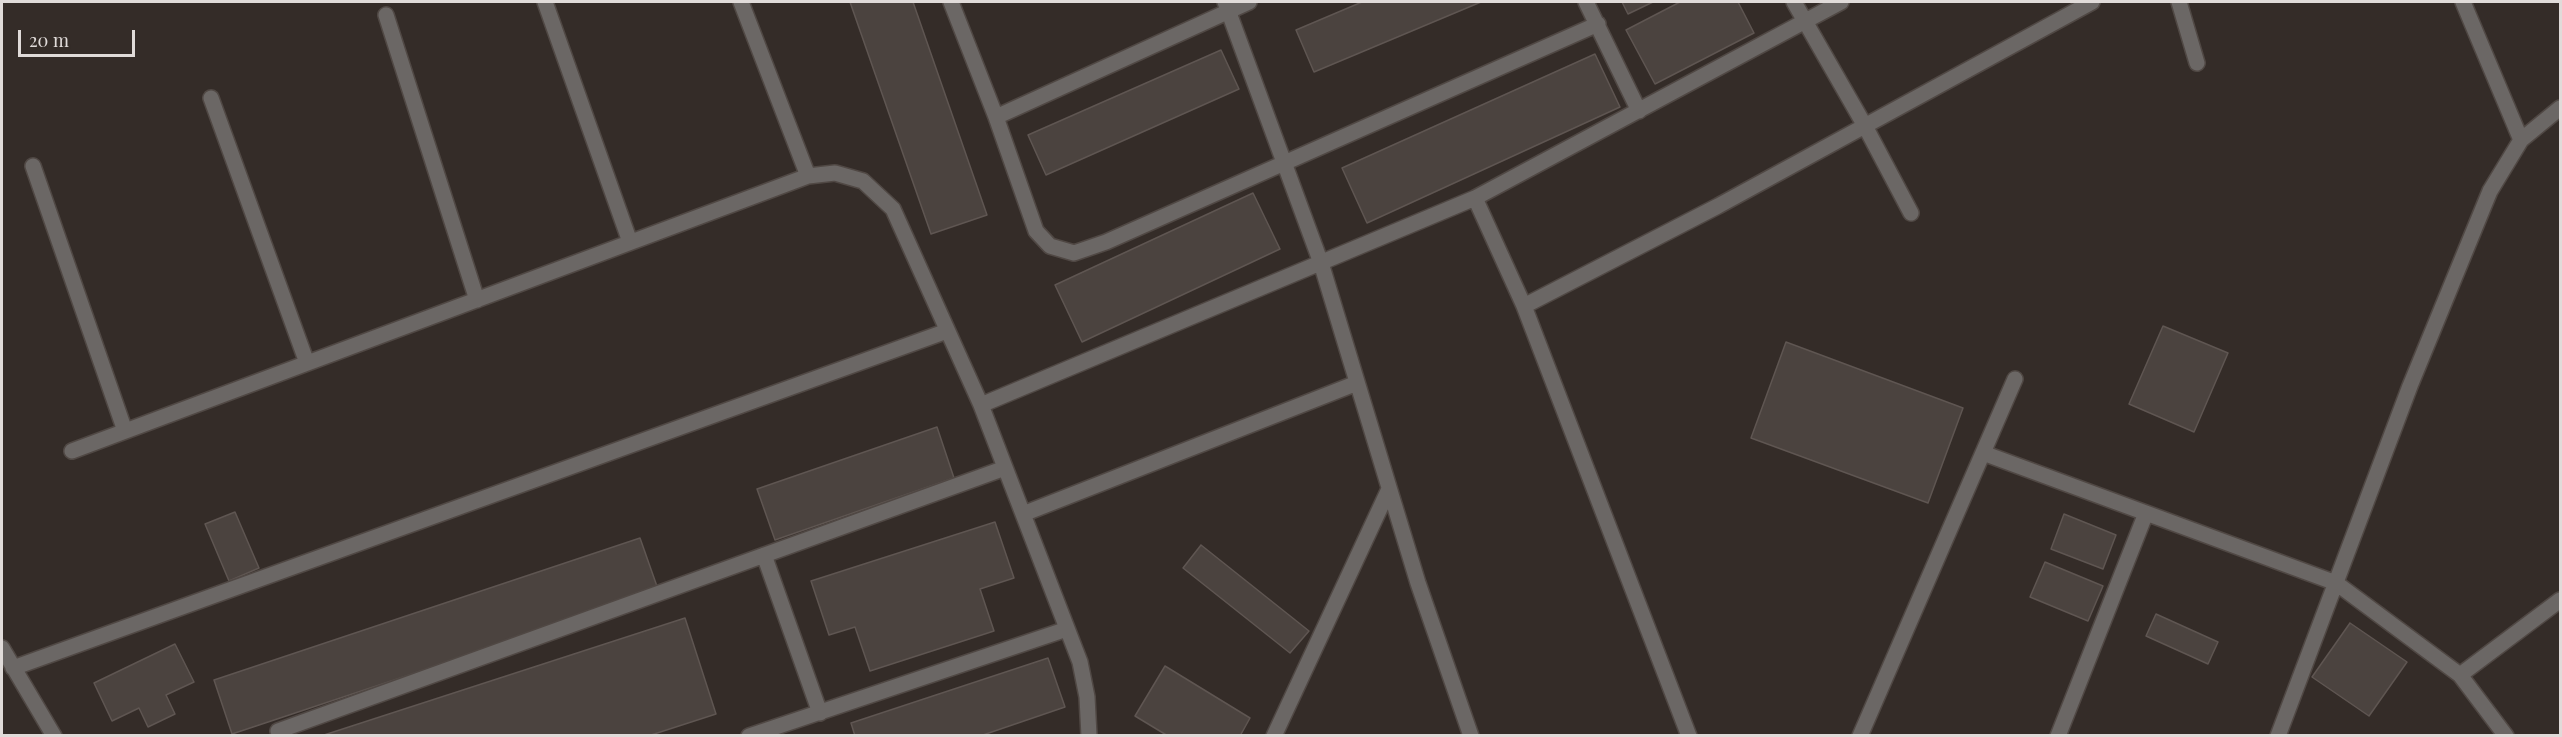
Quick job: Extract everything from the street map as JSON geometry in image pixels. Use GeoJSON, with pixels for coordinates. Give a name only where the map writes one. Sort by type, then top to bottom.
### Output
{"type":"FeatureCollection","features":[{"type":"Feature","properties":{"kind":"street"},"geometry":{"type":"LineString","coordinates":[[545,2],[630,242]]}},
{"type":"Feature","properties":{"kind":"street"},"geometry":{"type":"LineString","coordinates":[[741,2],[807,176]]}},
{"type":"Feature","properties":{"kind":"street"},"geometry":{"type":"LineString","coordinates":[[951,2],[996,117],[1036,231],[1050,246],[1074,253],[1106,242],[1598,24]]}},
{"type":"Feature","properties":{"kind":"street"},"geometry":{"type":"LineString","coordinates":[[996,117],[1227,6],[1249,2]]}},
{"type":"Feature","properties":{"kind":"street"},"geometry":{"type":"LineString","coordinates":[[1586,2],[1639,111]]}},
{"type":"Feature","properties":{"kind":"street"},"geometry":{"type":"LineString","coordinates":[[1794,2],[1865,126],[1911,213]]}},
{"type":"Feature","properties":{"kind":"street"},"geometry":{"type":"LineString","coordinates":[[981,405],[1474,198],[1841,2]]}},
{"type":"Feature","properties":{"kind":"street"},"geometry":{"type":"LineString","coordinates":[[1524,306],[1719,206],[2092,2]]}},
{"type":"Feature","properties":{"kind":"street"},"geometry":{"type":"LineString","coordinates":[[2179,2],[2197,63]]}},
{"type":"Feature","properties":{"kind":"street"},"geometry":{"type":"LineString","coordinates":[[2463,2],[2521,140]]}},
{"type":"Feature","properties":{"kind":"street"},"geometry":{"type":"LineString","coordinates":[[1227,6],[1321,263],[1418,583],[1471,735]]}},
{"type":"Feature","properties":{"kind":"street"},"geometry":{"type":"LineString","coordinates":[[386,15],[477,300]]}},
{"type":"Feature","properties":{"kind":"street"},"geometry":{"type":"LineString","coordinates":[[211,98],[307,363]]}},
{"type":"Feature","properties":{"kind":"street"},"geometry":{"type":"LineString","coordinates":[[2277,735],[2410,386],[2490,191],[2521,140],[2560,108]]}},
{"type":"Feature","properties":{"kind":"street"},"geometry":{"type":"LineString","coordinates":[[33,166],[126,431]]}},
{"type":"Feature","properties":{"kind":"street"},"geometry":{"type":"LineString","coordinates":[[72,451],[807,176],[835,173],[863,181],[893,209],[981,405],[1080,662],[1087,698],[1089,735]]}},
{"type":"Feature","properties":{"kind":"street"},"geometry":{"type":"LineString","coordinates":[[1474,198],[1524,306],[1689,735]]}},
{"type":"Feature","properties":{"kind":"street"},"geometry":{"type":"LineString","coordinates":[[13,668],[947,331]]}},
{"type":"Feature","properties":{"kind":"street"},"geometry":{"type":"LineString","coordinates":[[1860,735],[2015,379]]}},
{"type":"Feature","properties":{"kind":"street"},"geometry":{"type":"LineString","coordinates":[[1023,514],[1357,383]]}},
{"type":"Feature","properties":{"kind":"street"},"geometry":{"type":"LineString","coordinates":[[1983,453],[2336,583],[2460,675],[2506,735]]}},
{"type":"Feature","properties":{"kind":"street"},"geometry":{"type":"LineString","coordinates":[[278,730],[1005,468]]}},
{"type":"Feature","properties":{"kind":"street"},"geometry":{"type":"LineString","coordinates":[[1274,735],[1389,489]]}},
{"type":"Feature","properties":{"kind":"street"},"geometry":{"type":"LineString","coordinates":[[2058,735],[2146,513]]}},
{"type":"Feature","properties":{"kind":"street"},"geometry":{"type":"LineString","coordinates":[[764,555],[820,713]]}},
{"type":"Feature","properties":{"kind":"street"},"geometry":{"type":"LineString","coordinates":[[2460,675],[2560,600]]}},
{"type":"Feature","properties":{"kind":"street"},"geometry":{"type":"LineString","coordinates":[[749,735],[1067,629]]}},
{"type":"Feature","properties":{"kind":"street"},"geometry":{"type":"LineString","coordinates":[[2,648],[54,735]]}},
{"type":"Feature","properties":{"kind":"building"},"geometry":{"type":"Polygon","coordinates":[[[850,2],[913,2],[987,215],[931,234],[850,2]]]}},
{"type":"Feature","properties":{"kind":"building"},"geometry":{"type":"Polygon","coordinates":[[[1362,2],[1481,2],[1314,72],[1296,30],[1362,2]]]}},
{"type":"Feature","properties":{"kind":"building"},"geometry":{"type":"Polygon","coordinates":[[[1622,2],[1653,2],[1628,14],[1622,2]]]}},
{"type":"Feature","properties":{"kind":"building"},"geometry":{"type":"Polygon","coordinates":[[[1680,2],[1738,2],[1754,33],[1655,84],[1626,30],[1680,2]]]}},
{"type":"Feature","properties":{"kind":"building"},"geometry":{"type":"Polygon","coordinates":[[[1221,50],[1239,89],[1046,175],[1028,135],[1221,50]]]}},
{"type":"Feature","properties":{"kind":"building"},"geometry":{"type":"Polygon","coordinates":[[[1595,54],[1620,107],[1367,223],[1342,168],[1595,54]]]}},
{"type":"Feature","properties":{"kind":"building"},"geometry":{"type":"Polygon","coordinates":[[[1253,193],[1280,249],[1082,342],[1055,285],[1253,193]]]}},
{"type":"Feature","properties":{"kind":"building"},"geometry":{"type":"Polygon","coordinates":[[[2163,326],[2228,353],[2194,432],[2129,404],[2163,326]]]}},
{"type":"Feature","properties":{"kind":"building"},"geometry":{"type":"Polygon","coordinates":[[[1786,342],[1963,408],[1928,503],[1751,438],[1786,342]]]}},
{"type":"Feature","properties":{"kind":"building"},"geometry":{"type":"Polygon","coordinates":[[[937,427],[954,478],[775,540],[757,489],[937,427]]]}},
{"type":"Feature","properties":{"kind":"building"},"geometry":{"type":"Polygon","coordinates":[[[235,512],[259,568],[229,581],[205,524],[235,512]]]}},
{"type":"Feature","properties":{"kind":"building"},"geometry":{"type":"Polygon","coordinates":[[[2064,514],[2116,535],[2103,569],[2051,549],[2064,514]]]}},
{"type":"Feature","properties":{"kind":"building"},"geometry":{"type":"Polygon","coordinates":[[[995,522],[1014,578],[980,589],[994,631],[870,671],[855,627],[829,635],[811,581],[995,522]]]}},
{"type":"Feature","properties":{"kind":"building"},"geometry":{"type":"Polygon","coordinates":[[[640,538],[659,592],[232,734],[214,680],[640,538]]]}},
{"type":"Feature","properties":{"kind":"building"},"geometry":{"type":"Polygon","coordinates":[[[1201,545],[1309,631],[1290,653],[1183,568],[1201,545]]]}},
{"type":"Feature","properties":{"kind":"building"},"geometry":{"type":"Polygon","coordinates":[[[2045,562],[2103,586],[2088,621],[2030,597],[2045,562]]]}},
{"type":"Feature","properties":{"kind":"building"},"geometry":{"type":"Polygon","coordinates":[[[2156,614],[2218,642],[2208,664],[2146,636],[2156,614]]]}},
{"type":"Feature","properties":{"kind":"building"},"geometry":{"type":"Polygon","coordinates":[[[685,618],[716,714],[648,736],[321,736],[685,618]]]}},
{"type":"Feature","properties":{"kind":"building"},"geometry":{"type":"Polygon","coordinates":[[[2350,623],[2407,662],[2369,716],[2312,677],[2350,623]]]}},
{"type":"Feature","properties":{"kind":"building"},"geometry":{"type":"Polygon","coordinates":[[[175,644],[194,682],[166,695],[175,714],[148,727],[139,708],[112,721],[94,683],[175,644]]]}},
{"type":"Feature","properties":{"kind":"building"},"geometry":{"type":"Polygon","coordinates":[[[1048,658],[1065,707],[980,736],[855,736],[851,723],[1048,658]]]}},
{"type":"Feature","properties":{"kind":"building"},"geometry":{"type":"Polygon","coordinates":[[[1165,666],[1250,718],[1240,736],[1168,736],[1135,716],[1165,666]]]}}]}
